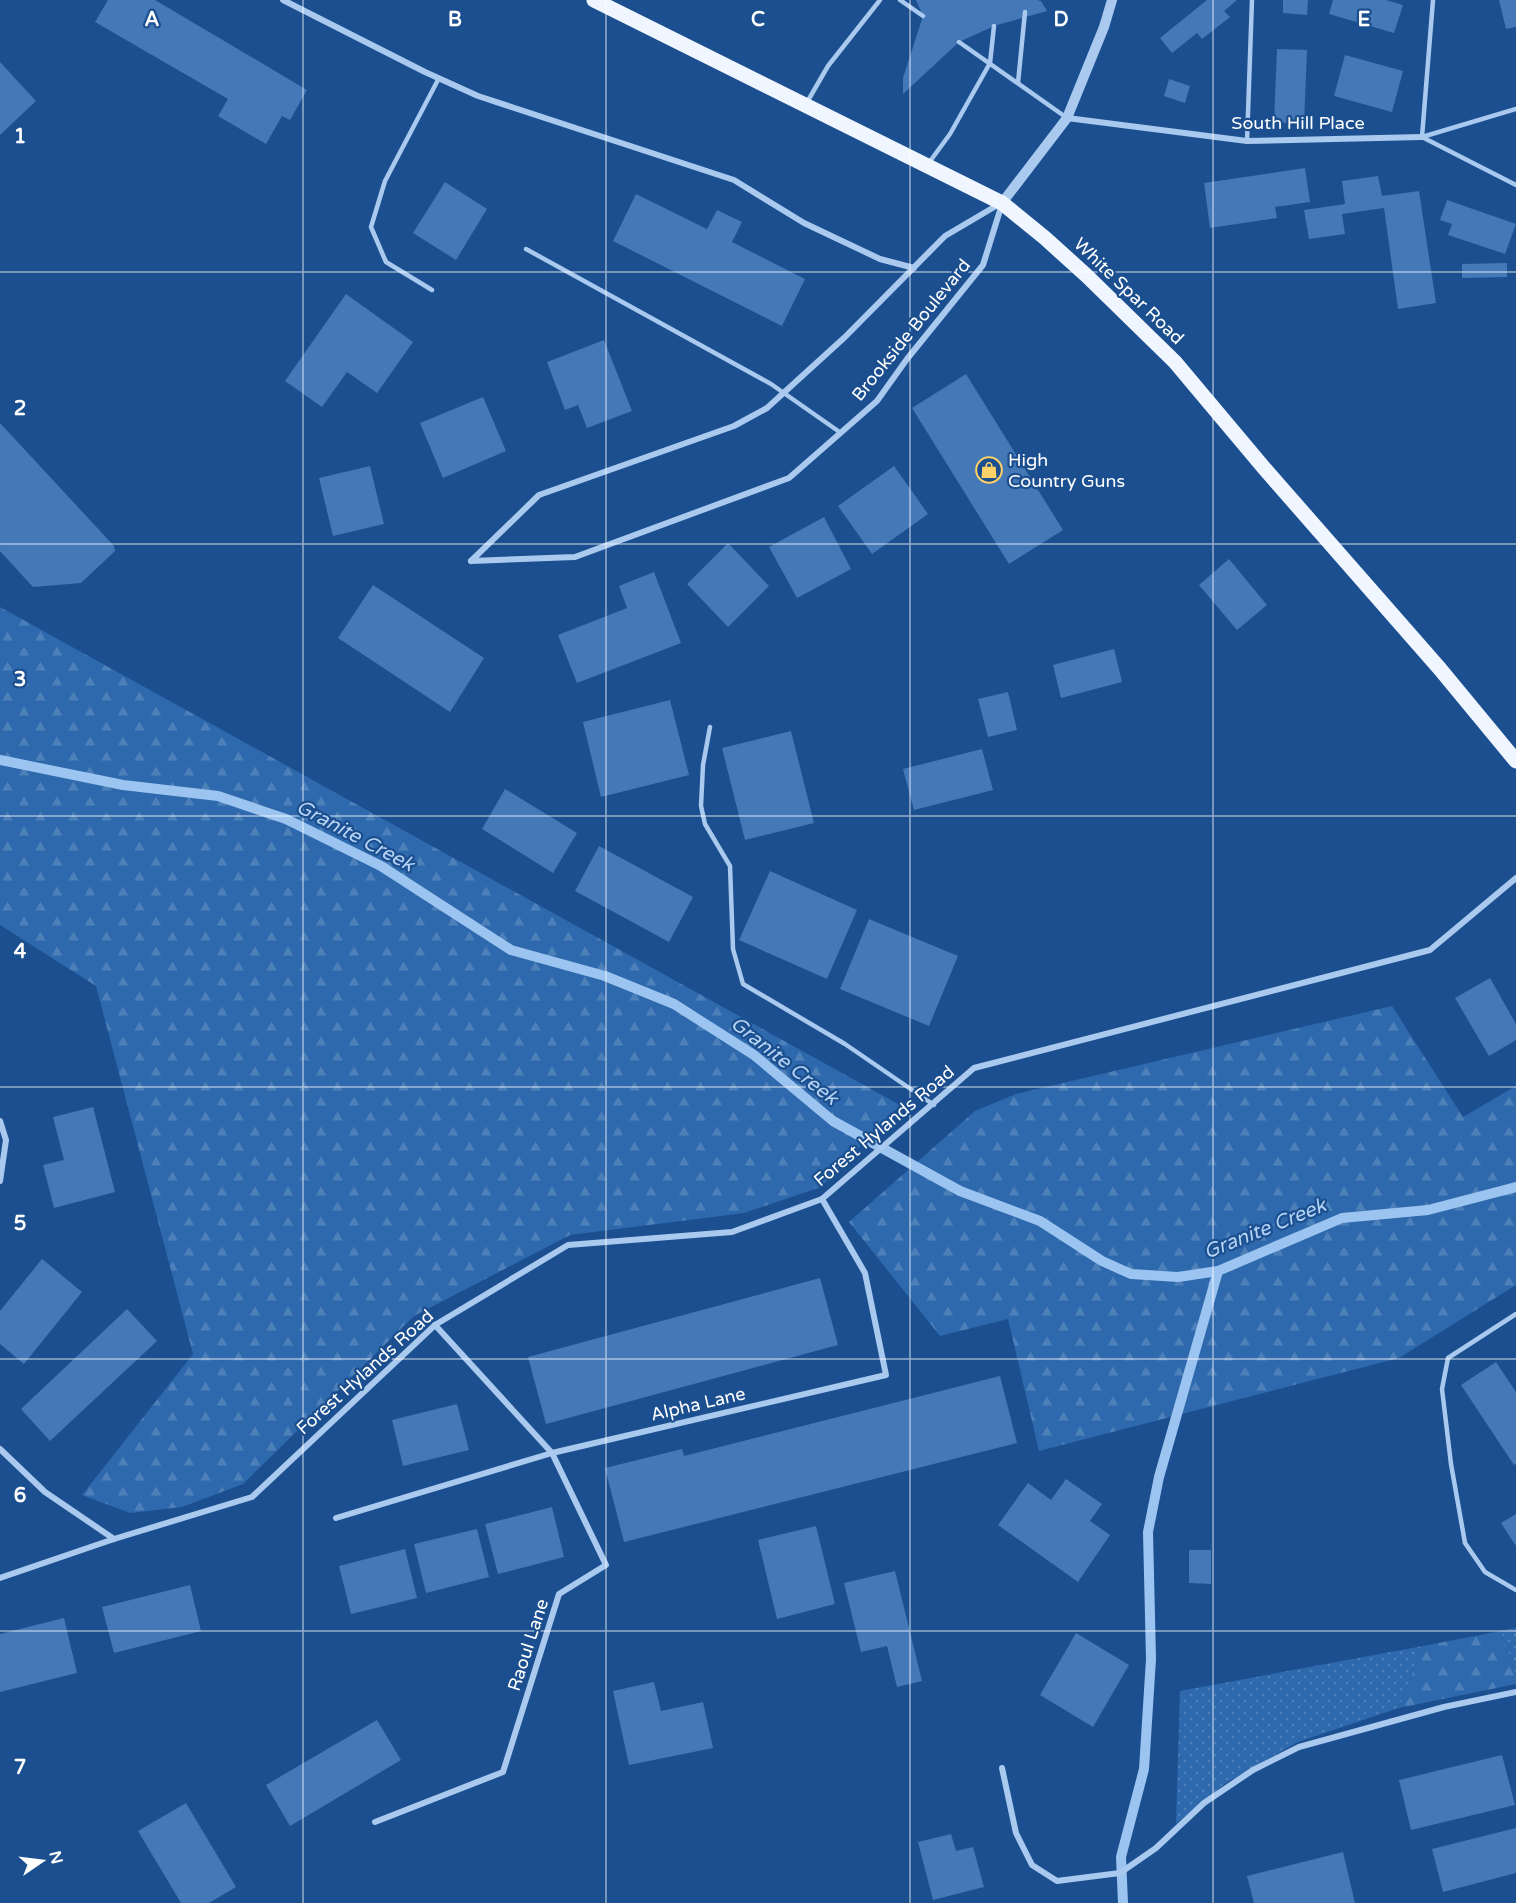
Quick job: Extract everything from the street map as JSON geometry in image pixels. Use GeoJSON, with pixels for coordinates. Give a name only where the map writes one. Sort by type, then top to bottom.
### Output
{"type":"FeatureCollection","features":[{"type":"Feature","properties":{"kind":"main road","name":"White Spar Road"},"geometry":{"type":"LineString","coordinates":[[594,0],[1002,203],[1045,238],[1175,363],[1440,669],[1516,761]]}},
{"type":"Feature","properties":{"kind":"street"},"geometry":{"type":"LineString","coordinates":[[283,0],[478,96],[734,180],[804,223],[880,259],[914,268]]}},
{"type":"Feature","properties":{"kind":"street"},"geometry":{"type":"LineString","coordinates":[[1002,203],[1067,118],[1104,27],[1112,0]]}},
{"type":"Feature","properties":{"kind":"street","name":"South Hill Place"},"geometry":{"type":"LineString","coordinates":[[1067,118],[1247,141],[1422,137]]}},
{"type":"Feature","properties":{"kind":"street","name":"Brookside Boulevard"},"geometry":{"type":"LineString","coordinates":[[1002,203],[983,265],[877,400],[789,478],[574,557],[471,561],[539,495],[734,426],[767,408],[845,337],[945,236],[1002,203]]}},
{"type":"Feature","properties":{"kind":"street","name":"Forest Hylands Road"},"geometry":{"type":"LineString","coordinates":[[0,1578],[114,1539],[252,1497],[435,1325],[568,1245],[732,1232],[822,1199],[934,1105],[974,1068],[1430,950],[1516,878]]}},
{"type":"Feature","properties":{"kind":"street"},"geometry":{"type":"LineString","coordinates":[[0,1121],[6,1140],[0,1181]]}},
{"type":"Feature","properties":{"kind":"street","name":"Alpha Lane"},"geometry":{"type":"LineString","coordinates":[[336,1518],[552,1453],[886,1375],[865,1273],[822,1199]]}},
{"type":"Feature","properties":{"kind":"street","name":"Raoul Lane"},"geometry":{"type":"LineString","coordinates":[[375,1822],[503,1772],[560,1594],[606,1565],[552,1453],[435,1325]]}},
{"type":"Feature","properties":{"kind":"street"},"geometry":{"type":"LineString","coordinates":[[0,1449],[45,1492],[114,1539]]}},
{"type":"Feature","properties":{"kind":"street"},"geometry":{"type":"LineString","coordinates":[[1002,1768],[1016,1833],[1032,1865],[1057,1881],[1120,1873],[1156,1848],[1204,1803],[1253,1770],[1299,1747],[1444,1707],[1516,1692]]}},
{"type":"Feature","properties":{"kind":"lane"},"geometry":{"type":"LineString","coordinates":[[805,106],[828,66],[880,0]]}},
{"type":"Feature","properties":{"kind":"lane"},"geometry":{"type":"LineString","coordinates":[[900,0],[924,16]]}},
{"type":"Feature","properties":{"kind":"lane"},"geometry":{"type":"LineString","coordinates":[[1247,141],[1252,0]]}},
{"type":"Feature","properties":{"kind":"lane"},"geometry":{"type":"LineString","coordinates":[[1422,137],[1433,0]]}},
{"type":"Feature","properties":{"kind":"lane"},"geometry":{"type":"LineString","coordinates":[[1018,83],[1025,12]]}},
{"type":"Feature","properties":{"kind":"lane"},"geometry":{"type":"LineString","coordinates":[[927,166],[950,134],[990,63],[994,26]]}},
{"type":"Feature","properties":{"kind":"lane"},"geometry":{"type":"LineString","coordinates":[[959,42],[1067,118]]}},
{"type":"Feature","properties":{"kind":"lane"},"geometry":{"type":"LineString","coordinates":[[432,290],[386,262],[371,227],[385,181],[439,78]]}},
{"type":"Feature","properties":{"kind":"lane"},"geometry":{"type":"LineString","coordinates":[[1422,137],[1516,109]]}},
{"type":"Feature","properties":{"kind":"lane"},"geometry":{"type":"LineString","coordinates":[[1422,137],[1516,185]]}},
{"type":"Feature","properties":{"kind":"lane"},"geometry":{"type":"LineString","coordinates":[[526,249],[771,384],[841,433]]}},
{"type":"Feature","properties":{"kind":"lane"},"geometry":{"type":"LineString","coordinates":[[710,727],[703,765],[701,806],[705,824],[730,866],[733,949],[743,984],[845,1044],[934,1105]]}},
{"type":"Feature","properties":{"kind":"lane"},"geometry":{"type":"LineString","coordinates":[[1516,1314],[1448,1358],[1442,1389],[1451,1464],[1465,1543],[1485,1572],[1516,1590]]}},
{"type":"Feature","properties":{"kind":"green space"},"geometry":{"type":"Polygon","coordinates":[[[0,607],[900,1105],[821,1187],[744,1213],[570,1235],[414,1316],[243,1484],[182,1507],[130,1513],[82,1495],[193,1354],[96,986],[0,925],[0,607]]]}},
{"type":"Feature","properties":{"kind":"green space"},"geometry":{"type":"Polygon","coordinates":[[[1392,1006],[1463,1117],[1516,1086],[1516,1285],[1399,1358],[1039,1451],[1008,1319],[940,1336],[849,1222],[975,1111],[1016,1094],[1392,1006]]]}},
{"type":"Feature","properties":{"kind":"green space"},"geometry":{"type":"Polygon","coordinates":[[[1516,1628],[1516,1676],[1501,1631],[1516,1628]]]}},
{"type":"Feature","properties":{"kind":"green space"},"geometry":{"type":"Polygon","coordinates":[[[1501,1631],[1516,1676],[1516,1684],[1399,1708],[1423,1646],[1501,1631]]]}},
{"type":"Feature","properties":{"kind":"green space"},"geometry":{"type":"Polygon","coordinates":[[[1423,1646],[1399,1708],[1298,1742],[1226,1783],[1176,1824],[1180,1691],[1423,1646]]]}},
{"type":"Feature","properties":{"kind":"building"},"geometry":{"type":"Polygon","coordinates":[[[108,0],[155,0],[307,90],[290,120],[282,116],[266,144],[218,116],[228,99],[95,22],[108,0]]]}},
{"type":"Feature","properties":{"kind":"building"},"geometry":{"type":"Polygon","coordinates":[[[916,0],[1037,0],[1041,1],[1047,11],[994,26],[959,42],[903,94],[903,78],[923,16],[916,0]]]}},
{"type":"Feature","properties":{"kind":"building"},"geometry":{"type":"Polygon","coordinates":[[[1207,0],[1237,0],[1224,11],[1230,17],[1202,39],[1197,33],[1172,53],[1160,38],[1207,0]]]}},
{"type":"Feature","properties":{"kind":"building"},"geometry":{"type":"Polygon","coordinates":[[[1283,0],[1308,0],[1307,15],[1283,13],[1283,0]]]}},
{"type":"Feature","properties":{"kind":"building"},"geometry":{"type":"Polygon","coordinates":[[[1333,0],[1386,0],[1403,5],[1394,33],[1329,14],[1333,0]]]}},
{"type":"Feature","properties":{"kind":"building"},"geometry":{"type":"Polygon","coordinates":[[[1499,0],[1516,0],[1516,27],[1506,29],[1499,0]]]}},
{"type":"Feature","properties":{"kind":"building"},"geometry":{"type":"Polygon","coordinates":[[[1277,49],[1307,50],[1304,124],[1274,122],[1277,49]]]}},
{"type":"Feature","properties":{"kind":"building"},"geometry":{"type":"Polygon","coordinates":[[[1345,55],[1403,71],[1392,112],[1334,96],[1345,55]]]}},
{"type":"Feature","properties":{"kind":"building"},"geometry":{"type":"Polygon","coordinates":[[[0,62],[36,101],[0,135],[0,62]]]}},
{"type":"Feature","properties":{"kind":"building"},"geometry":{"type":"Polygon","coordinates":[[[1169,79],[1190,86],[1185,103],[1164,96],[1169,79]]]}},
{"type":"Feature","properties":{"kind":"building"},"geometry":{"type":"Polygon","coordinates":[[[1305,168],[1310,202],[1275,207],[1277,218],[1210,228],[1204,183],[1305,168]]]}},
{"type":"Feature","properties":{"kind":"building"},"geometry":{"type":"Polygon","coordinates":[[[1378,176],[1382,196],[1419,191],[1436,303],[1398,309],[1384,208],[1342,214],[1345,234],[1309,239],[1304,210],[1345,204],[1342,181],[1378,176]]]}},
{"type":"Feature","properties":{"kind":"building"},"geometry":{"type":"Polygon","coordinates":[[[445,182],[487,209],[456,260],[413,233],[445,182]]]}},
{"type":"Feature","properties":{"kind":"building"},"geometry":{"type":"Polygon","coordinates":[[[636,194],[707,229],[717,210],[742,222],[732,242],[805,279],[782,326],[613,241],[636,194]]]}},
{"type":"Feature","properties":{"kind":"building"},"geometry":{"type":"Polygon","coordinates":[[[1447,200],[1516,224],[1505,254],[1448,235],[1452,224],[1440,220],[1447,200]]]}},
{"type":"Feature","properties":{"kind":"building"},"geometry":{"type":"Polygon","coordinates":[[[1507,263],[1507,277],[1462,278],[1462,264],[1507,263]]]}},
{"type":"Feature","properties":{"kind":"building"},"geometry":{"type":"Polygon","coordinates":[[[346,294],[413,342],[377,393],[347,372],[322,407],[285,381],[346,294]]]}},
{"type":"Feature","properties":{"kind":"building"},"geometry":{"type":"Polygon","coordinates":[[[604,340],[632,411],[587,428],[578,405],[565,410],[547,362],[604,340]]]}},
{"type":"Feature","properties":{"kind":"building"},"geometry":{"type":"Polygon","coordinates":[[[966,374],[1063,530],[1009,564],[912,408],[966,374]]]}},
{"type":"Feature","properties":{"kind":"building"},"geometry":{"type":"Polygon","coordinates":[[[483,397],[506,451],[443,478],[420,423],[483,397]]]}},
{"type":"Feature","properties":{"kind":"building"},"geometry":{"type":"Polygon","coordinates":[[[0,423],[114,546],[115,551],[81,583],[33,587],[0,551],[0,423]]]}},
{"type":"Feature","properties":{"kind":"building"},"geometry":{"type":"Polygon","coordinates":[[[370,466],[384,524],[333,536],[319,478],[370,466]]]}},
{"type":"Feature","properties":{"kind":"building"},"geometry":{"type":"Polygon","coordinates":[[[894,466],[928,514],[872,554],[838,506],[894,466]]]}},
{"type":"Feature","properties":{"kind":"building"},"geometry":{"type":"Polygon","coordinates":[[[824,517],[851,569],[797,598],[769,547],[824,517]]]}},
{"type":"Feature","properties":{"kind":"building"},"geometry":{"type":"Polygon","coordinates":[[[728,543],[769,586],[728,627],[687,584],[728,543]]]}},
{"type":"Feature","properties":{"kind":"building"},"geometry":{"type":"Polygon","coordinates":[[[1229,559],[1267,605],[1237,630],[1199,585],[1229,559]]]}},
{"type":"Feature","properties":{"kind":"building"},"geometry":{"type":"Polygon","coordinates":[[[654,572],[681,643],[577,683],[558,635],[627,608],[619,586],[654,572]]]}},
{"type":"Feature","properties":{"kind":"building"},"geometry":{"type":"Polygon","coordinates":[[[373,585],[484,658],[450,712],[338,638],[373,585]]]}},
{"type":"Feature","properties":{"kind":"building"},"geometry":{"type":"Polygon","coordinates":[[[1114,649],[1122,682],[1061,698],[1053,665],[1114,649]]]}},
{"type":"Feature","properties":{"kind":"building"},"geometry":{"type":"Polygon","coordinates":[[[1008,692],[1017,730],[988,737],[978,699],[1008,692]]]}},
{"type":"Feature","properties":{"kind":"building"},"geometry":{"type":"Polygon","coordinates":[[[670,700],[689,775],[601,797],[583,722],[670,700]]]}},
{"type":"Feature","properties":{"kind":"building"},"geometry":{"type":"Polygon","coordinates":[[[791,731],[814,823],[745,840],[722,748],[791,731]]]}},
{"type":"Feature","properties":{"kind":"building"},"geometry":{"type":"Polygon","coordinates":[[[982,749],[993,790],[914,810],[903,769],[982,749]]]}},
{"type":"Feature","properties":{"kind":"building"},"geometry":{"type":"Polygon","coordinates":[[[505,789],[577,833],[553,873],[482,829],[505,789]]]}},
{"type":"Feature","properties":{"kind":"building"},"geometry":{"type":"Polygon","coordinates":[[[599,846],[693,897],[669,942],[575,891],[599,846]]]}},
{"type":"Feature","properties":{"kind":"building"},"geometry":{"type":"Polygon","coordinates":[[[770,871],[857,910],[827,979],[739,940],[770,871]]]}},
{"type":"Feature","properties":{"kind":"building"},"geometry":{"type":"Polygon","coordinates":[[[869,919],[958,956],[929,1026],[840,989],[869,919]]]}},
{"type":"Feature","properties":{"kind":"building"},"geometry":{"type":"Polygon","coordinates":[[[1490,978],[1516,1024],[1516,1040],[1489,1056],[1455,998],[1490,978]]]}},
{"type":"Feature","properties":{"kind":"building"},"geometry":{"type":"Polygon","coordinates":[[[93,1107],[115,1192],[54,1208],[43,1165],[64,1160],[53,1117],[93,1107]]]}},
{"type":"Feature","properties":{"kind":"building"},"geometry":{"type":"Polygon","coordinates":[[[42,1259],[82,1292],[24,1364],[0,1344],[0,1311],[42,1259]]]}},
{"type":"Feature","properties":{"kind":"building"},"geometry":{"type":"Polygon","coordinates":[[[820,1278],[838,1345],[546,1424],[528,1357],[820,1278]]]}},
{"type":"Feature","properties":{"kind":"building"},"geometry":{"type":"Polygon","coordinates":[[[127,1309],[157,1341],[50,1441],[21,1409],[127,1309]]]}},
{"type":"Feature","properties":{"kind":"building"},"geometry":{"type":"Polygon","coordinates":[[[1496,1362],[1516,1392],[1516,1464],[1514,1465],[1461,1385],[1496,1362]]]}},
{"type":"Feature","properties":{"kind":"building"},"geometry":{"type":"Polygon","coordinates":[[[1000,1376],[1017,1443],[624,1542],[605,1468],[682,1449],[684,1456],[1000,1376]]]}},
{"type":"Feature","properties":{"kind":"building"},"geometry":{"type":"Polygon","coordinates":[[[457,1404],[469,1450],[403,1466],[392,1420],[457,1404]]]}},
{"type":"Feature","properties":{"kind":"building"},"geometry":{"type":"Polygon","coordinates":[[[1066,1479],[1102,1504],[1090,1521],[1110,1535],[1078,1582],[998,1525],[1028,1483],[1051,1500],[1066,1479]]]}},
{"type":"Feature","properties":{"kind":"building"},"geometry":{"type":"Polygon","coordinates":[[[552,1507],[564,1557],[498,1574],[485,1524],[552,1507]]]}},
{"type":"Feature","properties":{"kind":"building"},"geometry":{"type":"Polygon","coordinates":[[[1516,1514],[1516,1546],[1501,1523],[1516,1514]]]}},
{"type":"Feature","properties":{"kind":"building"},"geometry":{"type":"Polygon","coordinates":[[[816,1526],[835,1604],[777,1619],[758,1540],[816,1526]]]}},
{"type":"Feature","properties":{"kind":"building"},"geometry":{"type":"Polygon","coordinates":[[[477,1529],[489,1577],[426,1593],[414,1544],[477,1529]]]}},
{"type":"Feature","properties":{"kind":"building"},"geometry":{"type":"Polygon","coordinates":[[[405,1549],[417,1598],[351,1614],[339,1566],[405,1549]]]}},
{"type":"Feature","properties":{"kind":"building"},"geometry":{"type":"Polygon","coordinates":[[[1189,1550],[1211,1550],[1211,1584],[1189,1583],[1189,1550]]]}},
{"type":"Feature","properties":{"kind":"building"},"geometry":{"type":"Polygon","coordinates":[[[895,1571],[922,1681],[897,1687],[887,1646],[861,1652],[844,1583],[895,1571]]]}},
{"type":"Feature","properties":{"kind":"building"},"geometry":{"type":"Polygon","coordinates":[[[190,1585],[201,1631],[114,1653],[102,1607],[190,1585]]]}},
{"type":"Feature","properties":{"kind":"building"},"geometry":{"type":"Polygon","coordinates":[[[64,1618],[77,1673],[0,1692],[0,1634],[64,1618]]]}},
{"type":"Feature","properties":{"kind":"building"},"geometry":{"type":"Polygon","coordinates":[[[1076,1633],[1129,1665],[1093,1727],[1040,1695],[1076,1633]]]}},
{"type":"Feature","properties":{"kind":"building"},"geometry":{"type":"Polygon","coordinates":[[[654,1682],[661,1711],[703,1702],[713,1748],[629,1765],[613,1691],[654,1682]]]}},
{"type":"Feature","properties":{"kind":"building"},"geometry":{"type":"Polygon","coordinates":[[[377,1720],[401,1760],[290,1826],[266,1785],[377,1720]]]}},
{"type":"Feature","properties":{"kind":"building"},"geometry":{"type":"Polygon","coordinates":[[[1502,1755],[1515,1805],[1411,1830],[1399,1780],[1502,1755]]]}},
{"type":"Feature","properties":{"kind":"building"},"geometry":{"type":"Polygon","coordinates":[[[186,1803],[236,1887],[209,1903],[181,1903],[138,1831],[186,1803]]]}},
{"type":"Feature","properties":{"kind":"building"},"geometry":{"type":"Polygon","coordinates":[[[1516,1828],[1516,1873],[1443,1892],[1432,1849],[1516,1828]]]}},
{"type":"Feature","properties":{"kind":"building"},"geometry":{"type":"Polygon","coordinates":[[[951,1834],[956,1851],[973,1847],[984,1887],[933,1900],[918,1842],[951,1834]]]}},
{"type":"Feature","properties":{"kind":"building"},"geometry":{"type":"Polygon","coordinates":[[[1343,1852],[1355,1903],[1254,1903],[1247,1876],[1343,1852]]]}},
{"type":"Feature","properties":{"kind":"waterway","name":"Granite Creek"},"geometry":{"type":"LineString","coordinates":[[0,760],[123,785],[218,796],[286,819],[381,866],[511,950],[605,976],[674,1004],[754,1055],[833,1121],[960,1191],[1040,1221],[1102,1261],[1131,1274],[1178,1277],[1218,1271],[1342,1218],[1428,1210],[1516,1187]]}},
{"type":"Feature","properties":{"kind":"waterway"},"geometry":{"type":"LineString","coordinates":[[1123,1903],[1121,1857],[1144,1769],[1151,1659],[1148,1532],[1159,1477],[1218,1271]]}},
{"type":"Feature","properties":{"kind":"place","name":"High Country Guns"},"geometry":{"type":"Point","coordinates":[989,470]}}]}
